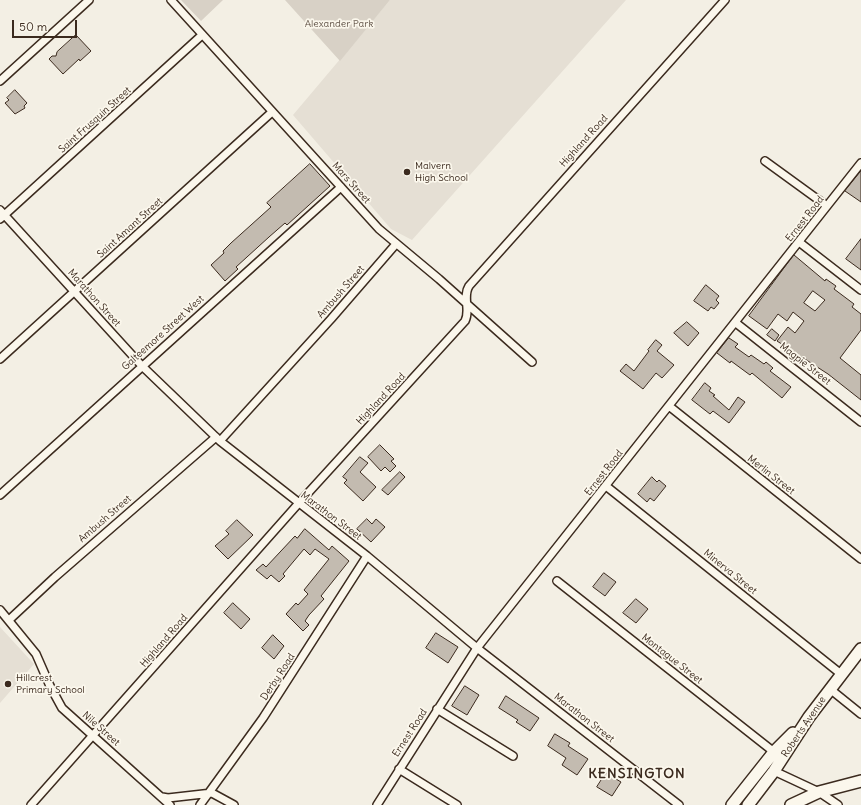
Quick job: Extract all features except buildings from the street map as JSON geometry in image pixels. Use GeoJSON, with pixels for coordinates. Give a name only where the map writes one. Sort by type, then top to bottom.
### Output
{"type":"FeatureCollection","features":[{"type":"Feature","properties":{"kind":"main road","name":"Roberts Avenue"},"geometry":{"type":"LineString","coordinates":[[748,805],[774,771],[808,716],[861,649]]}},
{"type":"Feature","properties":{"kind":"main road"},"geometry":{"type":"LineString","coordinates":[[732,805],[774,752],[808,716]]}},
{"type":"Feature","properties":{"kind":"main road"},"geometry":{"type":"LineString","coordinates":[[791,805],[819,792],[861,781]]}},
{"type":"Feature","properties":{"kind":"street"},"geometry":{"type":"LineString","coordinates":[[0,81],[89,0]]}},
{"type":"Feature","properties":{"kind":"street","name":"Mars Street"},"geometry":{"type":"LineString","coordinates":[[171,0],[379,229],[466,303],[532,362]]}},
{"type":"Feature","properties":{"kind":"street","name":"Highland Road"},"geometry":{"type":"LineString","coordinates":[[31,805],[94,736],[298,504],[465,321],[468,316],[466,303],[467,289],[475,278],[725,0]]}},
{"type":"Feature","properties":{"kind":"street","name":"Saint Frusquin Street"},"geometry":{"type":"LineString","coordinates":[[2,215],[202,35]]}},
{"type":"Feature","properties":{"kind":"street","name":"Saint Amant Street"},"geometry":{"type":"LineString","coordinates":[[0,359],[272,112]]}},
{"type":"Feature","properties":{"kind":"street"},"geometry":{"type":"LineString","coordinates":[[765,161],[827,206]]}},
{"type":"Feature","properties":{"kind":"street","name":"Ernest Road"},"geometry":{"type":"LineString","coordinates":[[377,805],[477,648],[861,163]]}},
{"type":"Feature","properties":{"kind":"street","name":"Galteemore Street West"},"geometry":{"type":"LineString","coordinates":[[0,495],[341,187]]}},
{"type":"Feature","properties":{"kind":"street","name":"Marathon Street"},"geometry":{"type":"LineString","coordinates":[[2,215],[142,366],[218,439],[298,504],[367,556],[477,648],[679,805]]}},
{"type":"Feature","properties":{"kind":"street"},"geometry":{"type":"LineString","coordinates":[[799,242],[861,290]]}},
{"type":"Feature","properties":{"kind":"street","name":"Ambush Street"},"geometry":{"type":"LineString","coordinates":[[9,620],[55,577],[218,439],[332,319],[396,244]]}},
{"type":"Feature","properties":{"kind":"street","name":"Magpie Street"},"geometry":{"type":"LineString","coordinates":[[736,322],[861,422]]}},
{"type":"Feature","properties":{"kind":"street","name":"Merlin Street"},"geometry":{"type":"LineString","coordinates":[[669,406],[861,559]]}},
{"type":"Feature","properties":{"kind":"street","name":"Minerva Street"},"geometry":{"type":"LineString","coordinates":[[606,486],[841,674]]}},
{"type":"Feature","properties":{"kind":"street","name":"Derby Road"},"geometry":{"type":"LineString","coordinates":[[200,805],[263,718],[367,556]]}},
{"type":"Feature","properties":{"kind":"street","name":"Montague Street"},"geometry":{"type":"LineString","coordinates":[[557,581],[774,752]]}},
{"type":"Feature","properties":{"kind":"street","name":"Nile Street"},"geometry":{"type":"LineString","coordinates":[[0,610],[36,654],[58,702],[170,805]]}},
{"type":"Feature","properties":{"kind":"street"},"geometry":{"type":"LineString","coordinates":[[830,689],[861,714]]}},
{"type":"Feature","properties":{"kind":"street"},"geometry":{"type":"LineString","coordinates":[[437,709],[513,756]]}},
{"type":"Feature","properties":{"kind":"street"},"geometry":{"type":"LineString","coordinates":[[399,769],[457,805]]}},
{"type":"Feature","properties":{"kind":"street"},"geometry":{"type":"LineString","coordinates":[[774,771],[819,792],[838,805]]}},
{"type":"Feature","properties":{"kind":"street"},"geometry":{"type":"LineString","coordinates":[[162,797],[168,798],[208,793],[217,795],[234,805]]}},
{"type":"Feature","properties":{"kind":"shaded area","name":"Malvern High School"},"geometry":{"type":"Polygon","coordinates":[[[390,0],[626,0],[412,240],[391,229],[293,115],[390,0]]]}},
{"type":"Feature","properties":{"kind":"shaded area","name":"Hillcrest Primary School"},"geometry":{"type":"Polygon","coordinates":[[[0,627],[34,664],[0,703],[0,627]]]}},
{"type":"Feature","properties":{"kind":"green space"},"geometry":{"type":"Polygon","coordinates":[[[181,0],[223,0],[201,21],[181,0]]]}},
{"type":"Feature","properties":{"kind":"green space","name":"Alexander Park"},"geometry":{"type":"Polygon","coordinates":[[[285,0],[390,0],[340,61],[285,0]]]}},
{"type":"Feature","properties":{"kind":"place","name":"Malvern High School"},"geometry":{"type":"Point","coordinates":[407,172]}},
{"type":"Feature","properties":{"kind":"place","name":"Hillcrest Primary School"},"geometry":{"type":"Point","coordinates":[8,684]}},
{"type":"Feature","properties":{"kind":"district","name":"KENSINGTON"},"geometry":{"type":"Point","coordinates":[637,774]}}]}
